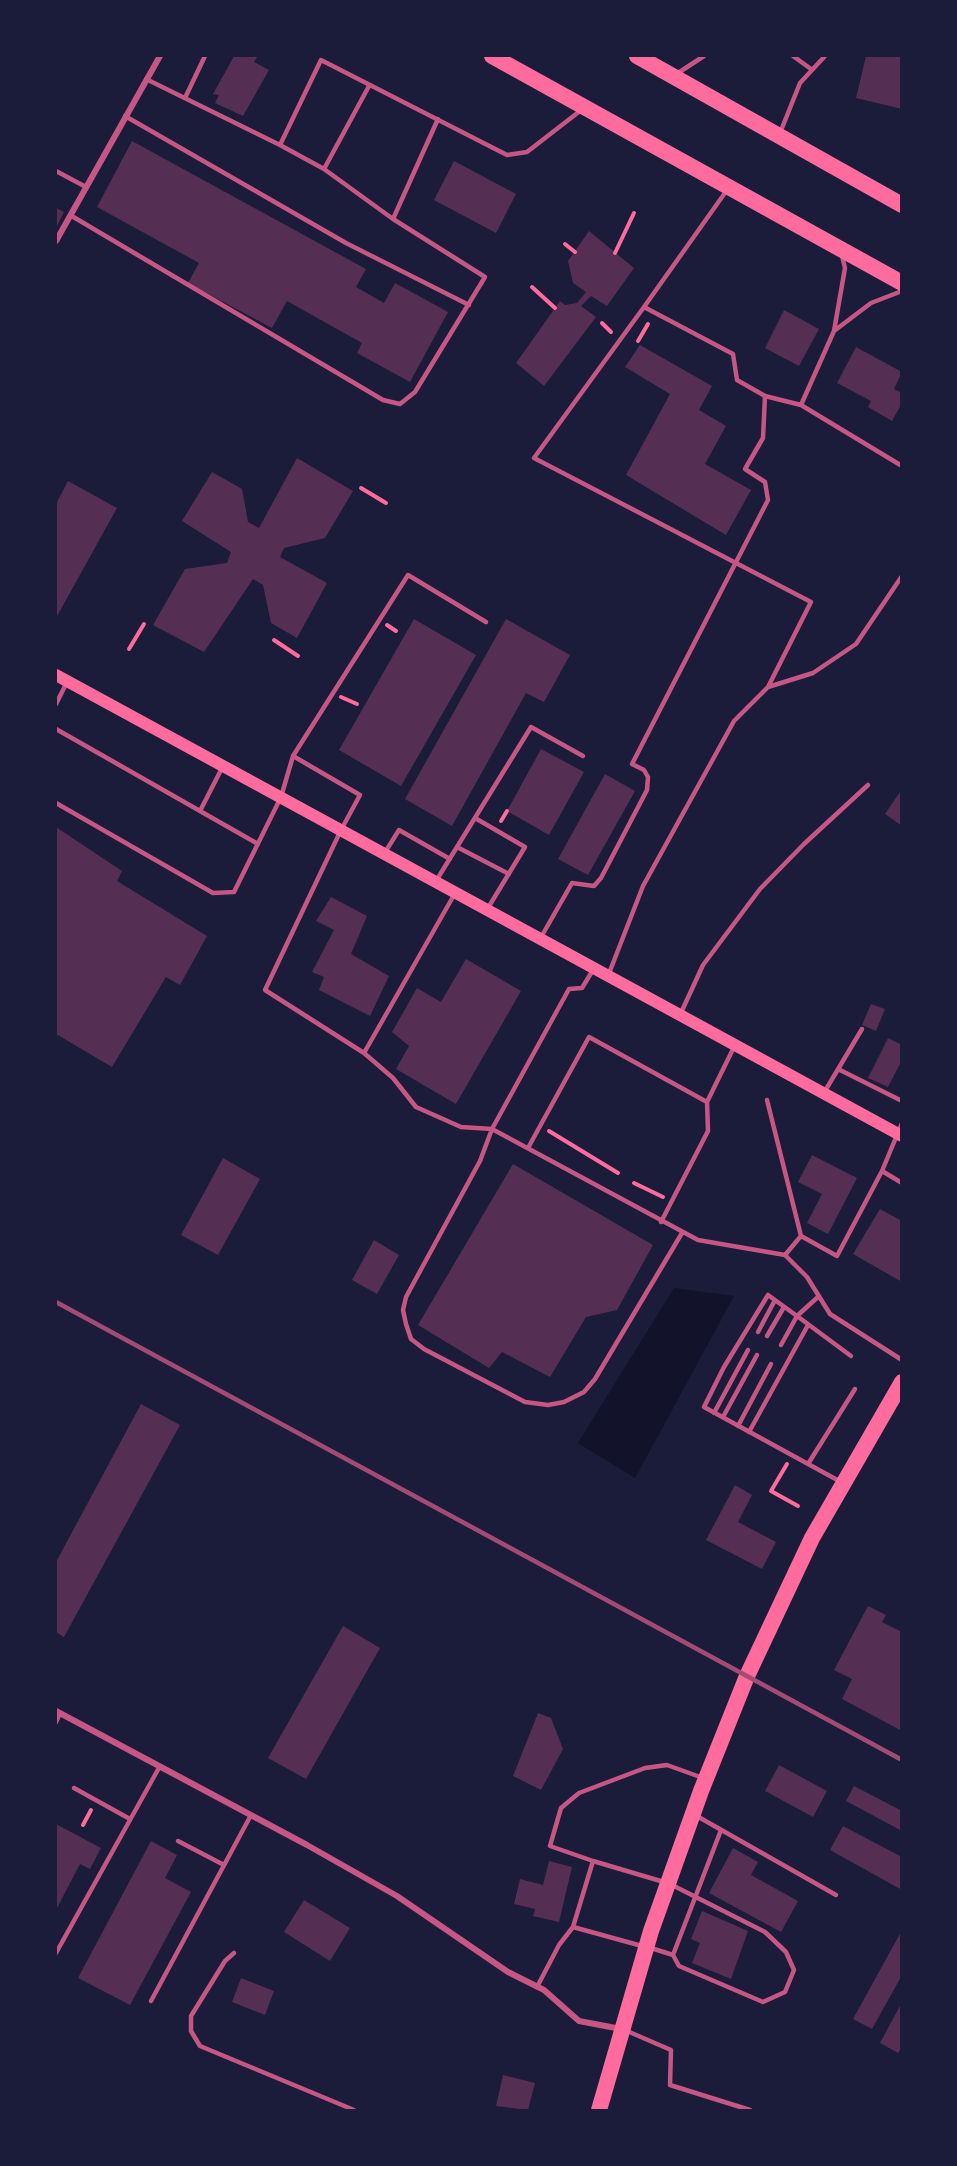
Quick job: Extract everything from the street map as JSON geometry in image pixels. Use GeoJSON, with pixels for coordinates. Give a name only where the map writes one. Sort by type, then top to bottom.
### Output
{"type":"FeatureCollection","features":[{"type":"Feature","properties":{"kind":"highway"},"geometry":{"type":"LineString","coordinates":[[492,56],[902,283]]}},
{"type":"Feature","properties":{"kind":"highway"},"geometry":{"type":"LineString","coordinates":[[637,56],[752,123],[779,135],[900,202]]}},
{"type":"Feature","properties":{"kind":"highway"},"geometry":{"type":"LineString","coordinates":[[599,2110],[646,1947],[692,1814],[747,1676],[812,1538],[902,1382]]}},
{"type":"Feature","properties":{"kind":"main road"},"geometry":{"type":"LineString","coordinates":[[56,675],[735,1045],[900,1131]]}},
{"type":"Feature","properties":{"kind":"street"},"geometry":{"type":"LineString","coordinates":[[56,241],[160,56]]}},
{"type":"Feature","properties":{"kind":"street"},"geometry":{"type":"LineString","coordinates":[[58,1712],[252,1815],[397,1896],[490,1961],[537,1987],[579,2021],[621,2030]]}},
{"type":"Feature","properties":{"kind":"lane"},"geometry":{"type":"LineString","coordinates":[[185,98],[205,56]]}},
{"type":"Feature","properties":{"kind":"lane"},"geometry":{"type":"LineString","coordinates":[[313,56],[507,155],[527,152],[586,106]]}},
{"type":"Feature","properties":{"kind":"lane"},"geometry":{"type":"LineString","coordinates":[[673,76],[704,56]]}},
{"type":"Feature","properties":{"kind":"lane"},"geometry":{"type":"LineString","coordinates":[[793,56],[811,69]]}},
{"type":"Feature","properties":{"kind":"lane"},"geometry":{"type":"LineString","coordinates":[[779,135],[800,83],[825,56]]}},
{"type":"Feature","properties":{"kind":"lane"},"geometry":{"type":"LineString","coordinates":[[280,145],[321,60]]}},
{"type":"Feature","properties":{"kind":"lane"},"geometry":{"type":"LineString","coordinates":[[70,215],[383,400],[400,404],[415,392],[485,277],[393,219],[324,169],[146,79]]}},
{"type":"Feature","properties":{"kind":"lane"},"geometry":{"type":"LineString","coordinates":[[324,169],[369,86]]}},
{"type":"Feature","properties":{"kind":"lane"},"geometry":{"type":"LineString","coordinates":[[125,116],[346,243],[469,305]]}},
{"type":"Feature","properties":{"kind":"lane"},"geometry":{"type":"LineString","coordinates":[[393,219],[438,119]]}},
{"type":"Feature","properties":{"kind":"lane"},"geometry":{"type":"LineString","coordinates":[[56,171],[86,187]]}},
{"type":"Feature","properties":{"kind":"lane"},"geometry":{"type":"LineString","coordinates":[[608,976],[643,886],[734,721],[768,687],[811,602],[534,458],[729,186]]}},
{"type":"Feature","properties":{"kind":"lane"},"geometry":{"type":"LineString","coordinates":[[801,405],[834,331],[845,268],[840,248]]}},
{"type":"Feature","properties":{"kind":"lane"},"geometry":{"type":"LineString","coordinates":[[834,331],[872,303],[902,291]]}},
{"type":"Feature","properties":{"kind":"lane"},"geometry":{"type":"LineString","coordinates":[[644,307],[733,354],[737,380],[765,396],[801,405],[902,466]]}},
{"type":"Feature","properties":{"kind":"lane"},"geometry":{"type":"LineString","coordinates":[[540,939],[572,883],[594,886],[601,878],[648,790],[648,777],[644,770],[632,764],[768,500],[765,482],[745,469],[763,438],[765,396]]}},
{"type":"Feature","properties":{"kind":"lane"},"geometry":{"type":"LineString","coordinates":[[56,803],[213,892],[234,892],[281,797],[293,756],[408,575],[486,622]]}},
{"type":"Feature","properties":{"kind":"lane"},"geometry":{"type":"LineString","coordinates":[[768,687],[813,673],[856,644],[902,576]]}},
{"type":"Feature","properties":{"kind":"lane"},"geometry":{"type":"LineString","coordinates":[[56,704],[68,681]]}},
{"type":"Feature","properties":{"kind":"lane"},"geometry":{"type":"LineString","coordinates":[[436,882],[531,727],[583,756]]}},
{"type":"Feature","properties":{"kind":"lane"},"geometry":{"type":"LineString","coordinates":[[56,729],[258,844]]}},
{"type":"Feature","properties":{"kind":"lane"},"geometry":{"type":"LineString","coordinates":[[293,756],[360,795],[265,990],[364,1053],[393,1078],[416,1107],[461,1127],[492,1129],[682,1233],[724,1246],[785,1255],[807,1276],[830,1314],[902,1360]]}},
{"type":"Feature","properties":{"kind":"lane"},"geometry":{"type":"LineString","coordinates":[[200,811],[223,766]]}},
{"type":"Feature","properties":{"kind":"lane"},"geometry":{"type":"LineString","coordinates":[[680,1015],[704,965],[760,889],[804,844],[868,785]]}},
{"type":"Feature","properties":{"kind":"lane"},"geometry":{"type":"LineString","coordinates":[[475,818],[525,847],[487,910]]}},
{"type":"Feature","properties":{"kind":"lane"},"geometry":{"type":"LineString","coordinates":[[384,854],[399,830],[450,859]]}},
{"type":"Feature","properties":{"kind":"lane"},"geometry":{"type":"LineString","coordinates":[[457,847],[508,874]]}},
{"type":"Feature","properties":{"kind":"lane"},"geometry":{"type":"LineString","coordinates":[[364,1053],[456,893]]}},
{"type":"Feature","properties":{"kind":"lane"},"geometry":{"type":"LineString","coordinates":[[594,968],[582,988],[569,989],[492,1129],[480,1161],[406,1297],[403,1310],[411,1339],[424,1349],[525,1402],[548,1405],[564,1402],[584,1392],[595,1378],[682,1233]]}},
{"type":"Feature","properties":{"kind":"lane"},"geometry":{"type":"LineString","coordinates":[[824,1093],[862,1029]]}},
{"type":"Feature","properties":{"kind":"lane"},"geometry":{"type":"LineString","coordinates":[[528,1148],[589,1037],[706,1102]]}},
{"type":"Feature","properties":{"kind":"lane"},"geometry":{"type":"LineString","coordinates":[[661,1222],[708,1131],[706,1102],[735,1045]]}},
{"type":"Feature","properties":{"kind":"lane"},"geometry":{"type":"LineString","coordinates":[[838,1069],[902,1101]]}},
{"type":"Feature","properties":{"kind":"lane"},"geometry":{"type":"LineString","coordinates":[[767,1100],[801,1236],[837,1256],[882,1171],[900,1131]]}},
{"type":"Feature","properties":{"kind":"lane"},"geometry":{"type":"LineString","coordinates":[[882,1171],[902,1183]]}},
{"type":"Feature","properties":{"kind":"lane"},"geometry":{"type":"LineString","coordinates":[[785,1255],[801,1236]]}},
{"type":"Feature","properties":{"kind":"lane"},"geometry":{"type":"LineString","coordinates":[[843,1483],[704,1407],[724,1367],[768,1295],[851,1356]]}},
{"type":"Feature","properties":{"kind":"lane"},"geometry":{"type":"LineString","coordinates":[[781,1345],[797,1316],[819,1296]]}},
{"type":"Feature","properties":{"kind":"lane"},"geometry":{"type":"LineString","coordinates":[[758,1332],[775,1300]]}},
{"type":"Feature","properties":{"kind":"lane"},"geometry":{"type":"LineString","coordinates":[[767,1336],[784,1307]]}},
{"type":"Feature","properties":{"kind":"lane"},"geometry":{"type":"LineString","coordinates":[[749,1432],[807,1325]]}},
{"type":"Feature","properties":{"kind":"lane"},"geometry":{"type":"LineString","coordinates":[[714,1413],[748,1350]]}},
{"type":"Feature","properties":{"kind":"lane"},"geometry":{"type":"LineString","coordinates":[[723,1418],[757,1355]]}},
{"type":"Feature","properties":{"kind":"lane"},"geometry":{"type":"LineString","coordinates":[[738,1426],[771,1364]]}},
{"type":"Feature","properties":{"kind":"lane"},"geometry":{"type":"LineString","coordinates":[[808,1464],[855,1389]]}},
{"type":"Feature","properties":{"kind":"lane"},"geometry":{"type":"LineString","coordinates":[[56,1722],[58,1712]]}},
{"type":"Feature","properties":{"kind":"lane"},"geometry":{"type":"LineString","coordinates":[[573,1927],[673,1955],[679,1966],[763,2002],[785,1992],[794,1970],[786,1952],[765,1932],[668,1883],[550,1846],[561,1808],[579,1793],[645,1768],[667,1765],[706,1779]]}},
{"type":"Feature","properties":{"kind":"lane"},"geometry":{"type":"LineString","coordinates":[[56,1953],[160,1766]]}},
{"type":"Feature","properties":{"kind":"lane"},"geometry":{"type":"LineString","coordinates":[[74,1788],[130,1819]]}},
{"type":"Feature","properties":{"kind":"lane"},"geometry":{"type":"LineString","coordinates":[[692,1814],[836,1895]]}},
{"type":"Feature","properties":{"kind":"lane"},"geometry":{"type":"LineString","coordinates":[[151,2001],[252,1815]]}},
{"type":"Feature","properties":{"kind":"lane"},"geometry":{"type":"LineString","coordinates":[[673,1955],[693,1896],[720,1830]]}},
{"type":"Feature","properties":{"kind":"lane"},"geometry":{"type":"LineString","coordinates":[[178,1841],[224,1865]]}},
{"type":"Feature","properties":{"kind":"lane"},"geometry":{"type":"LineString","coordinates":[[537,1987],[559,1945],[573,1927],[592,1861]]}},
{"type":"Feature","properties":{"kind":"lane"},"geometry":{"type":"LineString","coordinates":[[234,1953],[225,1961],[191,2016],[191,2031],[200,2046],[354,2110]]}},
{"type":"Feature","properties":{"kind":"lane"},"geometry":{"type":"LineString","coordinates":[[621,2030],[642,2036],[670,2050],[670,2085],[750,2110]]}},
{"type":"Feature","properties":{"kind":"path"},"geometry":{"type":"LineString","coordinates":[[615,253],[634,213]]}},
{"type":"Feature","properties":{"kind":"path"},"geometry":{"type":"LineString","coordinates":[[565,244],[575,252]]}},
{"type":"Feature","properties":{"kind":"path"},"geometry":{"type":"LineString","coordinates":[[532,287],[555,308]]}},
{"type":"Feature","properties":{"kind":"path"},"geometry":{"type":"LineString","coordinates":[[638,341],[655,313]]}},
{"type":"Feature","properties":{"kind":"path"},"geometry":{"type":"LineString","coordinates":[[602,322],[611,332]]}},
{"type":"Feature","properties":{"kind":"path"},"geometry":{"type":"LineString","coordinates":[[361,488],[386,503]]}},
{"type":"Feature","properties":{"kind":"path"},"geometry":{"type":"LineString","coordinates":[[129,649],[144,624]]}},
{"type":"Feature","properties":{"kind":"path"},"geometry":{"type":"LineString","coordinates":[[274,640],[298,656]]}},
{"type":"Feature","properties":{"kind":"path"},"geometry":{"type":"LineString","coordinates":[[540,1126],[618,1173]]}},
{"type":"Feature","properties":{"kind":"path"},"geometry":{"type":"LineString","coordinates":[[634,1183],[671,1202]]}},
{"type":"Feature","properties":{"kind":"path"},"geometry":{"type":"LineString","coordinates":[[793,1456],[771,1491],[798,1506]]}},
{"type":"Feature","properties":{"kind":"path"},"geometry":{"type":"LineString","coordinates":[[83,1825],[96,1800]]}},
{"type":"Feature","properties":{"kind":"shaded area"},"geometry":{"type":"Polygon","coordinates":[[[674,1288],[734,1296],[635,1478],[578,1443],[674,1288]]]}},
{"type":"Feature","properties":{"kind":"building"},"geometry":{"type":"Polygon","coordinates":[[[234,56],[258,56],[254,62],[269,70],[243,116],[215,103],[219,95],[213,94],[234,56]]]}},
{"type":"Feature","properties":{"kind":"building"},"geometry":{"type":"Polygon","coordinates":[[[866,56],[902,56],[902,109],[856,98],[866,56]]]}},
{"type":"Feature","properties":{"kind":"building"},"geometry":{"type":"Polygon","coordinates":[[[132,141],[366,269],[356,287],[384,303],[395,283],[448,312],[410,382],[357,353],[362,343],[287,301],[272,328],[188,283],[199,263],[97,207],[132,141]]]}},
{"type":"Feature","properties":{"kind":"building"},"geometry":{"type":"Polygon","coordinates":[[[454,161],[516,194],[496,233],[434,200],[454,161]]]}},
{"type":"Feature","properties":{"kind":"building"},"geometry":{"type":"Polygon","coordinates":[[[56,208],[64,212],[56,228],[56,208]]]}},
{"type":"Feature","properties":{"kind":"building"},"geometry":{"type":"Polygon","coordinates":[[[589,231],[634,268],[607,306],[591,296],[581,306],[596,317],[544,386],[516,363],[560,301],[565,305],[577,303],[586,292],[573,283],[568,261],[589,231]]]}},
{"type":"Feature","properties":{"kind":"building"},"geometry":{"type":"Polygon","coordinates":[[[784,310],[819,329],[799,366],[765,348],[784,310]]]}},
{"type":"Feature","properties":{"kind":"building"},"geometry":{"type":"Polygon","coordinates":[[[640,345],[712,386],[699,410],[726,426],[705,464],[751,490],[726,535],[626,475],[670,394],[625,367],[640,345]]]}},
{"type":"Feature","properties":{"kind":"building"},"geometry":{"type":"Polygon","coordinates":[[[856,347],[902,372],[894,389],[902,393],[902,403],[892,421],[868,407],[871,401],[837,383],[856,347]]]}},
{"type":"Feature","properties":{"kind":"building"},"geometry":{"type":"Polygon","coordinates":[[[297,458],[353,491],[325,538],[284,548],[280,557],[327,583],[297,638],[271,623],[263,585],[253,579],[204,652],[153,625],[185,569],[227,563],[231,552],[182,521],[212,472],[242,489],[248,522],[259,528],[297,458]]]}},
{"type":"Feature","properties":{"kind":"building"},"geometry":{"type":"Polygon","coordinates":[[[68,481],[117,508],[56,618],[56,504],[68,481]]]}},
{"type":"Feature","properties":{"kind":"building"},"geometry":{"type":"Polygon","coordinates":[[[414,619],[476,655],[401,786],[339,750],[414,619]]]}},
{"type":"Feature","properties":{"kind":"building"},"geometry":{"type":"Polygon","coordinates":[[[506,619],[570,655],[544,702],[526,693],[452,826],[405,799],[506,619]]]}},
{"type":"Feature","properties":{"kind":"building"},"geometry":{"type":"Polygon","coordinates":[[[541,749],[584,772],[549,835],[507,811],[541,749]]]}},
{"type":"Feature","properties":{"kind":"building"},"geometry":{"type":"Polygon","coordinates":[[[605,774],[635,791],[588,875],[558,859],[605,774]]]}},
{"type":"Feature","properties":{"kind":"building"},"geometry":{"type":"Polygon","coordinates":[[[902,789],[902,826],[885,814],[902,789]]]}},
{"type":"Feature","properties":{"kind":"building"},"geometry":{"type":"Polygon","coordinates":[[[56,827],[122,871],[117,881],[207,936],[180,985],[166,977],[112,1067],[56,1034],[56,827]]]}},
{"type":"Feature","properties":{"kind":"building"},"geometry":{"type":"Polygon","coordinates":[[[331,897],[367,916],[351,954],[389,976],[370,1016],[319,990],[324,977],[312,972],[334,930],[316,921],[331,897]]]}},
{"type":"Feature","properties":{"kind":"building"},"geometry":{"type":"Polygon","coordinates":[[[466,959],[521,991],[456,1104],[396,1069],[409,1046],[392,1032],[417,988],[441,1002],[466,959]]]}},
{"type":"Feature","properties":{"kind":"building"},"geometry":{"type":"Polygon","coordinates":[[[871,1004],[885,1009],[876,1031],[862,1025],[871,1004]]]}},
{"type":"Feature","properties":{"kind":"building"},"geometry":{"type":"Polygon","coordinates":[[[888,1038],[902,1045],[902,1060],[888,1087],[868,1078],[888,1038]]]}},
{"type":"Feature","properties":{"kind":"building"},"geometry":{"type":"Polygon","coordinates":[[[812,1155],[857,1178],[828,1234],[807,1223],[822,1194],[798,1182],[812,1155]]]}},
{"type":"Feature","properties":{"kind":"building"},"geometry":{"type":"Polygon","coordinates":[[[223,1158],[260,1179],[218,1255],[181,1235],[223,1158]]]}},
{"type":"Feature","properties":{"kind":"building"},"geometry":{"type":"Polygon","coordinates":[[[513,1164],[653,1245],[617,1310],[586,1317],[550,1377],[502,1352],[489,1368],[418,1325],[513,1164]]]}},
{"type":"Feature","properties":{"kind":"building"},"geometry":{"type":"Polygon","coordinates":[[[880,1209],[902,1221],[902,1282],[853,1254],[880,1209]]]}},
{"type":"Feature","properties":{"kind":"building"},"geometry":{"type":"Polygon","coordinates":[[[374,1240],[399,1255],[377,1294],[352,1280],[374,1240]]]}},
{"type":"Feature","properties":{"kind":"building"},"geometry":{"type":"Polygon","coordinates":[[[141,1404],[180,1425],[64,1637],[56,1632],[56,1562],[141,1404]]]}},
{"type":"Feature","properties":{"kind":"building"},"geometry":{"type":"Polygon","coordinates":[[[735,1485],[752,1495],[738,1522],[776,1542],[762,1569],[706,1540],[735,1485]]]}},
{"type":"Feature","properties":{"kind":"building"},"geometry":{"type":"Polygon","coordinates":[[[868,1606],[886,1615],[882,1622],[902,1632],[902,1731],[842,1699],[852,1679],[834,1670],[868,1606]]]}},
{"type":"Feature","properties":{"kind":"building"},"geometry":{"type":"Polygon","coordinates":[[[343,1626],[380,1648],[306,1779],[268,1758],[343,1626]]]}},
{"type":"Feature","properties":{"kind":"building"},"geometry":{"type":"Polygon","coordinates":[[[538,1713],[551,1718],[563,1749],[541,1790],[513,1776],[538,1713]]]}},
{"type":"Feature","properties":{"kind":"building"},"geometry":{"type":"Polygon","coordinates":[[[779,1765],[827,1791],[813,1817],[765,1791],[779,1765]]]}},
{"type":"Feature","properties":{"kind":"building"},"geometry":{"type":"Polygon","coordinates":[[[854,1786],[902,1811],[902,1831],[846,1801],[854,1786]]]}},
{"type":"Feature","properties":{"kind":"building"},"geometry":{"type":"Polygon","coordinates":[[[56,1824],[101,1848],[90,1869],[80,1864],[56,1910],[56,1824]]]}},
{"type":"Feature","properties":{"kind":"building"},"geometry":{"type":"Polygon","coordinates":[[[843,1826],[902,1857],[902,1890],[830,1850],[843,1826]]]}},
{"type":"Feature","properties":{"kind":"building"},"geometry":{"type":"Polygon","coordinates":[[[151,1841],[177,1855],[165,1878],[191,1892],[130,2005],[78,1978],[151,1841]]]}},
{"type":"Feature","properties":{"kind":"building"},"geometry":{"type":"Polygon","coordinates":[[[733,1848],[758,1862],[751,1875],[798,1901],[781,1932],[709,1893],[733,1848]]]}},
{"type":"Feature","properties":{"kind":"building"},"geometry":{"type":"Polygon","coordinates":[[[549,1861],[572,1867],[559,1922],[533,1916],[535,1909],[514,1904],[520,1879],[543,1885],[549,1861]]]}},
{"type":"Feature","properties":{"kind":"building"},"geometry":{"type":"Polygon","coordinates":[[[304,1900],[350,1928],[330,1961],[284,1932],[304,1900]]]}},
{"type":"Feature","properties":{"kind":"building"},"geometry":{"type":"Polygon","coordinates":[[[702,1911],[748,1931],[731,1979],[692,1963],[700,1943],[691,1939],[702,1911]]]}},
{"type":"Feature","properties":{"kind":"building"},"geometry":{"type":"Polygon","coordinates":[[[902,1930],[902,1975],[872,2029],[853,2019],[902,1930]]]}},
{"type":"Feature","properties":{"kind":"building"},"geometry":{"type":"Polygon","coordinates":[[[241,1978],[274,1991],[265,2015],[232,2002],[241,1978]]]}},
{"type":"Feature","properties":{"kind":"building"},"geometry":{"type":"Polygon","coordinates":[[[902,2002],[902,2047],[898,2053],[880,2043],[902,2002]]]}},
{"type":"Feature","properties":{"kind":"building"},"geometry":{"type":"Polygon","coordinates":[[[503,2075],[535,2083],[528,2110],[496,2106],[503,2075]]]}},
{"type":"Feature","properties":{"kind":"railway"},"geometry":{"type":"LineString","coordinates":[[56,1302],[902,1760]]}}]}
